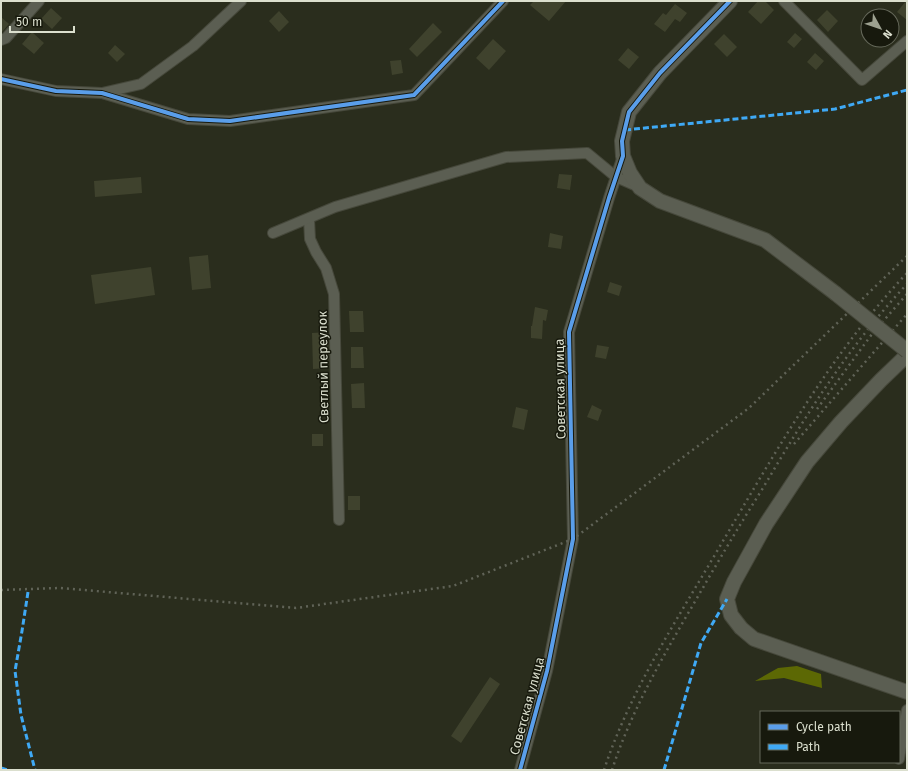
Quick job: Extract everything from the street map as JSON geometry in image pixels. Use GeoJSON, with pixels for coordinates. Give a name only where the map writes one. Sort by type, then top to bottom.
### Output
{"type":"FeatureCollection","features":[{"type":"Feature","properties":{"kind":"street"},"geometry":{"type":"LineString","coordinates":[[1,40],[6,38],[39,1]]}},
{"type":"Feature","properties":{"kind":"street"},"geometry":{"type":"LineString","coordinates":[[102,93],[141,84],[193,46],[241,1]]}},
{"type":"Feature","properties":{"kind":"street"},"geometry":{"type":"LineString","coordinates":[[1,79],[56,91],[102,93],[188,119],[230,121],[414,95],[503,1]]}},
{"type":"Feature","properties":{"kind":"street","name":"Советская улица"},"geometry":{"type":"LineString","coordinates":[[520,770],[548,671],[573,539],[569,332],[623,156],[622,141],[629,112],[660,73],[730,1]]}},
{"type":"Feature","properties":{"kind":"street"},"geometry":{"type":"LineString","coordinates":[[784,1],[862,80],[907,41]]}},
{"type":"Feature","properties":{"kind":"street"},"geometry":{"type":"LineString","coordinates":[[273,233],[335,207],[506,157],[587,153],[616,177],[640,188],[660,201],[765,240],[835,293],[907,351]]}},
{"type":"Feature","properties":{"kind":"street"},"geometry":{"type":"LineString","coordinates":[[623,156],[630,173],[640,188]]}},
{"type":"Feature","properties":{"kind":"street","name":"Светлый переулок"},"geometry":{"type":"LineString","coordinates":[[309,219],[310,239],[326,268],[334,294],[339,520]]}},
{"type":"Feature","properties":{"kind":"street"},"geometry":{"type":"LineString","coordinates":[[907,355],[851,411],[807,462],[766,524],[734,582],[727,599],[731,615],[741,628],[754,639],[907,692]]}},
{"type":"Feature","properties":{"kind":"street"},"geometry":{"type":"LineString","coordinates":[[900,755],[907,710]]}},
{"type":"Feature","properties":{"kind":"shaded area"},"geometry":{"type":"Polygon","coordinates":[[[797,666],[821,674],[822,688],[784,678],[755,681],[778,668],[797,666]]]}},
{"type":"Feature","properties":{"kind":"building"},"geometry":{"type":"Polygon","coordinates":[[[534,1],[566,1],[549,21],[530,5],[534,1]]]}},
{"type":"Feature","properties":{"kind":"building"},"geometry":{"type":"Polygon","coordinates":[[[758,1],[765,1],[774,10],[761,24],[748,12],[758,1]]]}},
{"type":"Feature","properties":{"kind":"building"},"geometry":{"type":"Polygon","coordinates":[[[907,1],[907,20],[900,14],[900,8],[907,1]]]}},
{"type":"Feature","properties":{"kind":"building"},"geometry":{"type":"Polygon","coordinates":[[[675,4],[687,13],[680,22],[675,19],[665,32],[654,24],[663,13],[666,15],[675,4]]]}},
{"type":"Feature","properties":{"kind":"building"},"geometry":{"type":"Polygon","coordinates":[[[51,8],[62,18],[52,29],[41,19],[51,8]]]}},
{"type":"Feature","properties":{"kind":"building"},"geometry":{"type":"Polygon","coordinates":[[[827,10],[838,21],[828,32],[817,20],[827,10]]]}},
{"type":"Feature","properties":{"kind":"building"},"geometry":{"type":"Polygon","coordinates":[[[279,11],[289,22],[279,32],[269,21],[279,11]]]}},
{"type":"Feature","properties":{"kind":"building"},"geometry":{"type":"Polygon","coordinates":[[[1,17],[9,24],[1,33],[1,17]]]}},
{"type":"Feature","properties":{"kind":"building"},"geometry":{"type":"Polygon","coordinates":[[[433,23],[442,32],[417,57],[409,49],[433,23]]]}},
{"type":"Feature","properties":{"kind":"building"},"geometry":{"type":"Polygon","coordinates":[[[32,32],[44,43],[34,54],[22,44],[32,32]]]}},
{"type":"Feature","properties":{"kind":"building"},"geometry":{"type":"Polygon","coordinates":[[[795,33],[802,39],[794,48],[787,42],[795,33]]]}},
{"type":"Feature","properties":{"kind":"building"},"geometry":{"type":"Polygon","coordinates":[[[724,34],[737,47],[727,57],[714,44],[724,34]]]}},
{"type":"Feature","properties":{"kind":"building"},"geometry":{"type":"Polygon","coordinates":[[[493,39],[506,51],[489,70],[476,58],[493,39]]]}},
{"type":"Feature","properties":{"kind":"building"},"geometry":{"type":"Polygon","coordinates":[[[115,45],[125,54],[117,62],[108,53],[115,45]]]}},
{"type":"Feature","properties":{"kind":"building"},"geometry":{"type":"Polygon","coordinates":[[[628,48],[639,57],[629,69],[618,60],[628,48]]]}},
{"type":"Feature","properties":{"kind":"building"},"geometry":{"type":"Polygon","coordinates":[[[815,53],[824,61],[816,70],[807,62],[815,53]]]}},
{"type":"Feature","properties":{"kind":"building"},"geometry":{"type":"Polygon","coordinates":[[[401,60],[403,73],[392,75],[390,61],[401,60]]]}},
{"type":"Feature","properties":{"kind":"building"},"geometry":{"type":"Polygon","coordinates":[[[559,174],[572,175],[570,190],[557,188],[559,174]]]}},
{"type":"Feature","properties":{"kind":"building"},"geometry":{"type":"Polygon","coordinates":[[[141,177],[142,193],[95,197],[94,181],[141,177]]]}},
{"type":"Feature","properties":{"kind":"building"},"geometry":{"type":"Polygon","coordinates":[[[550,233],[563,236],[561,249],[548,247],[550,233]]]}},
{"type":"Feature","properties":{"kind":"building"},"geometry":{"type":"Polygon","coordinates":[[[208,255],[211,288],[192,290],[189,257],[208,255]]]}},
{"type":"Feature","properties":{"kind":"building"},"geometry":{"type":"Polygon","coordinates":[[[151,267],[155,295],[95,304],[91,275],[151,267]]]}},
{"type":"Feature","properties":{"kind":"building"},"geometry":{"type":"Polygon","coordinates":[[[610,282],[622,286],[619,296],[607,292],[610,282]]]}},
{"type":"Feature","properties":{"kind":"building"},"geometry":{"type":"Polygon","coordinates":[[[535,307],[548,310],[546,321],[543,320],[542,339],[531,338],[531,326],[535,307]]]}},
{"type":"Feature","properties":{"kind":"building"},"geometry":{"type":"Polygon","coordinates":[[[349,311],[363,311],[364,332],[350,332],[349,311]]]}},
{"type":"Feature","properties":{"kind":"building"},"geometry":{"type":"Polygon","coordinates":[[[328,332],[329,368],[313,369],[312,333],[328,332]]]}},
{"type":"Feature","properties":{"kind":"building"},"geometry":{"type":"Polygon","coordinates":[[[597,345],[609,347],[606,359],[595,357],[597,345]]]}},
{"type":"Feature","properties":{"kind":"building"},"geometry":{"type":"Polygon","coordinates":[[[351,347],[363,347],[364,368],[351,368],[351,347]]]}},
{"type":"Feature","properties":{"kind":"building"},"geometry":{"type":"Polygon","coordinates":[[[364,383],[365,408],[352,408],[351,384],[364,383]]]}},
{"type":"Feature","properties":{"kind":"building"},"geometry":{"type":"Polygon","coordinates":[[[592,405],[602,410],[598,421],[587,417],[592,405]]]}},
{"type":"Feature","properties":{"kind":"building"},"geometry":{"type":"Polygon","coordinates":[[[516,407],[528,410],[524,430],[512,427],[516,407]]]}},
{"type":"Feature","properties":{"kind":"building"},"geometry":{"type":"Polygon","coordinates":[[[312,434],[323,434],[323,446],[312,446],[312,434]]]}},
{"type":"Feature","properties":{"kind":"building"},"geometry":{"type":"Polygon","coordinates":[[[348,496],[360,496],[360,510],[348,510],[348,496]]]}},
{"type":"Feature","properties":{"kind":"building"},"geometry":{"type":"Polygon","coordinates":[[[490,677],[500,684],[461,743],[451,736],[490,677]]]}},
{"type":"Feature","properties":{"kind":"railway"},"geometry":{"type":"LineString","coordinates":[[1,590],[60,588],[296,608],[453,586],[573,539],[749,408],[907,256]]}},
{"type":"Feature","properties":{"kind":"railway"},"geometry":{"type":"LineString","coordinates":[[604,770],[626,714],[653,661],[779,446],[826,374],[851,339],[907,273]]}},
{"type":"Feature","properties":{"kind":"railway"},"geometry":{"type":"LineString","coordinates":[[612,770],[631,720],[655,672],[715,567],[795,434],[847,357],[907,284]]}},
{"type":"Feature","properties":{"kind":"railway"},"geometry":{"type":"LineString","coordinates":[[817,409],[872,334],[907,294]]}},
{"type":"Feature","properties":{"kind":"railway"},"geometry":{"type":"LineString","coordinates":[[794,444],[907,314]]}},
{"type":"Feature","properties":{"kind":"marked path"},"geometry":{"type":"LineString","coordinates":[[625,130],[835,109],[907,90]]}},
{"type":"Feature","properties":{"kind":"marked path"},"geometry":{"type":"LineString","coordinates":[[28,592],[15,671],[21,715],[35,770]]}},
{"type":"Feature","properties":{"kind":"marked path"},"geometry":{"type":"LineString","coordinates":[[664,770],[701,643],[727,599]]}},
{"type":"Feature","properties":{"kind":"marked path"},"geometry":{"type":"LineString","coordinates":[[1,768],[8,770]]}},
{"type":"Feature","properties":{"kind":"cycle path"},"geometry":{"type":"LineString","coordinates":[[1,79],[56,91],[102,93],[188,119],[230,121],[414,95],[503,1]]}},
{"type":"Feature","properties":{"kind":"cycle path"},"geometry":{"type":"LineString","coordinates":[[520,770],[547,671],[573,539],[569,332],[623,156],[622,141],[629,112],[660,73],[730,1]]}}]}
